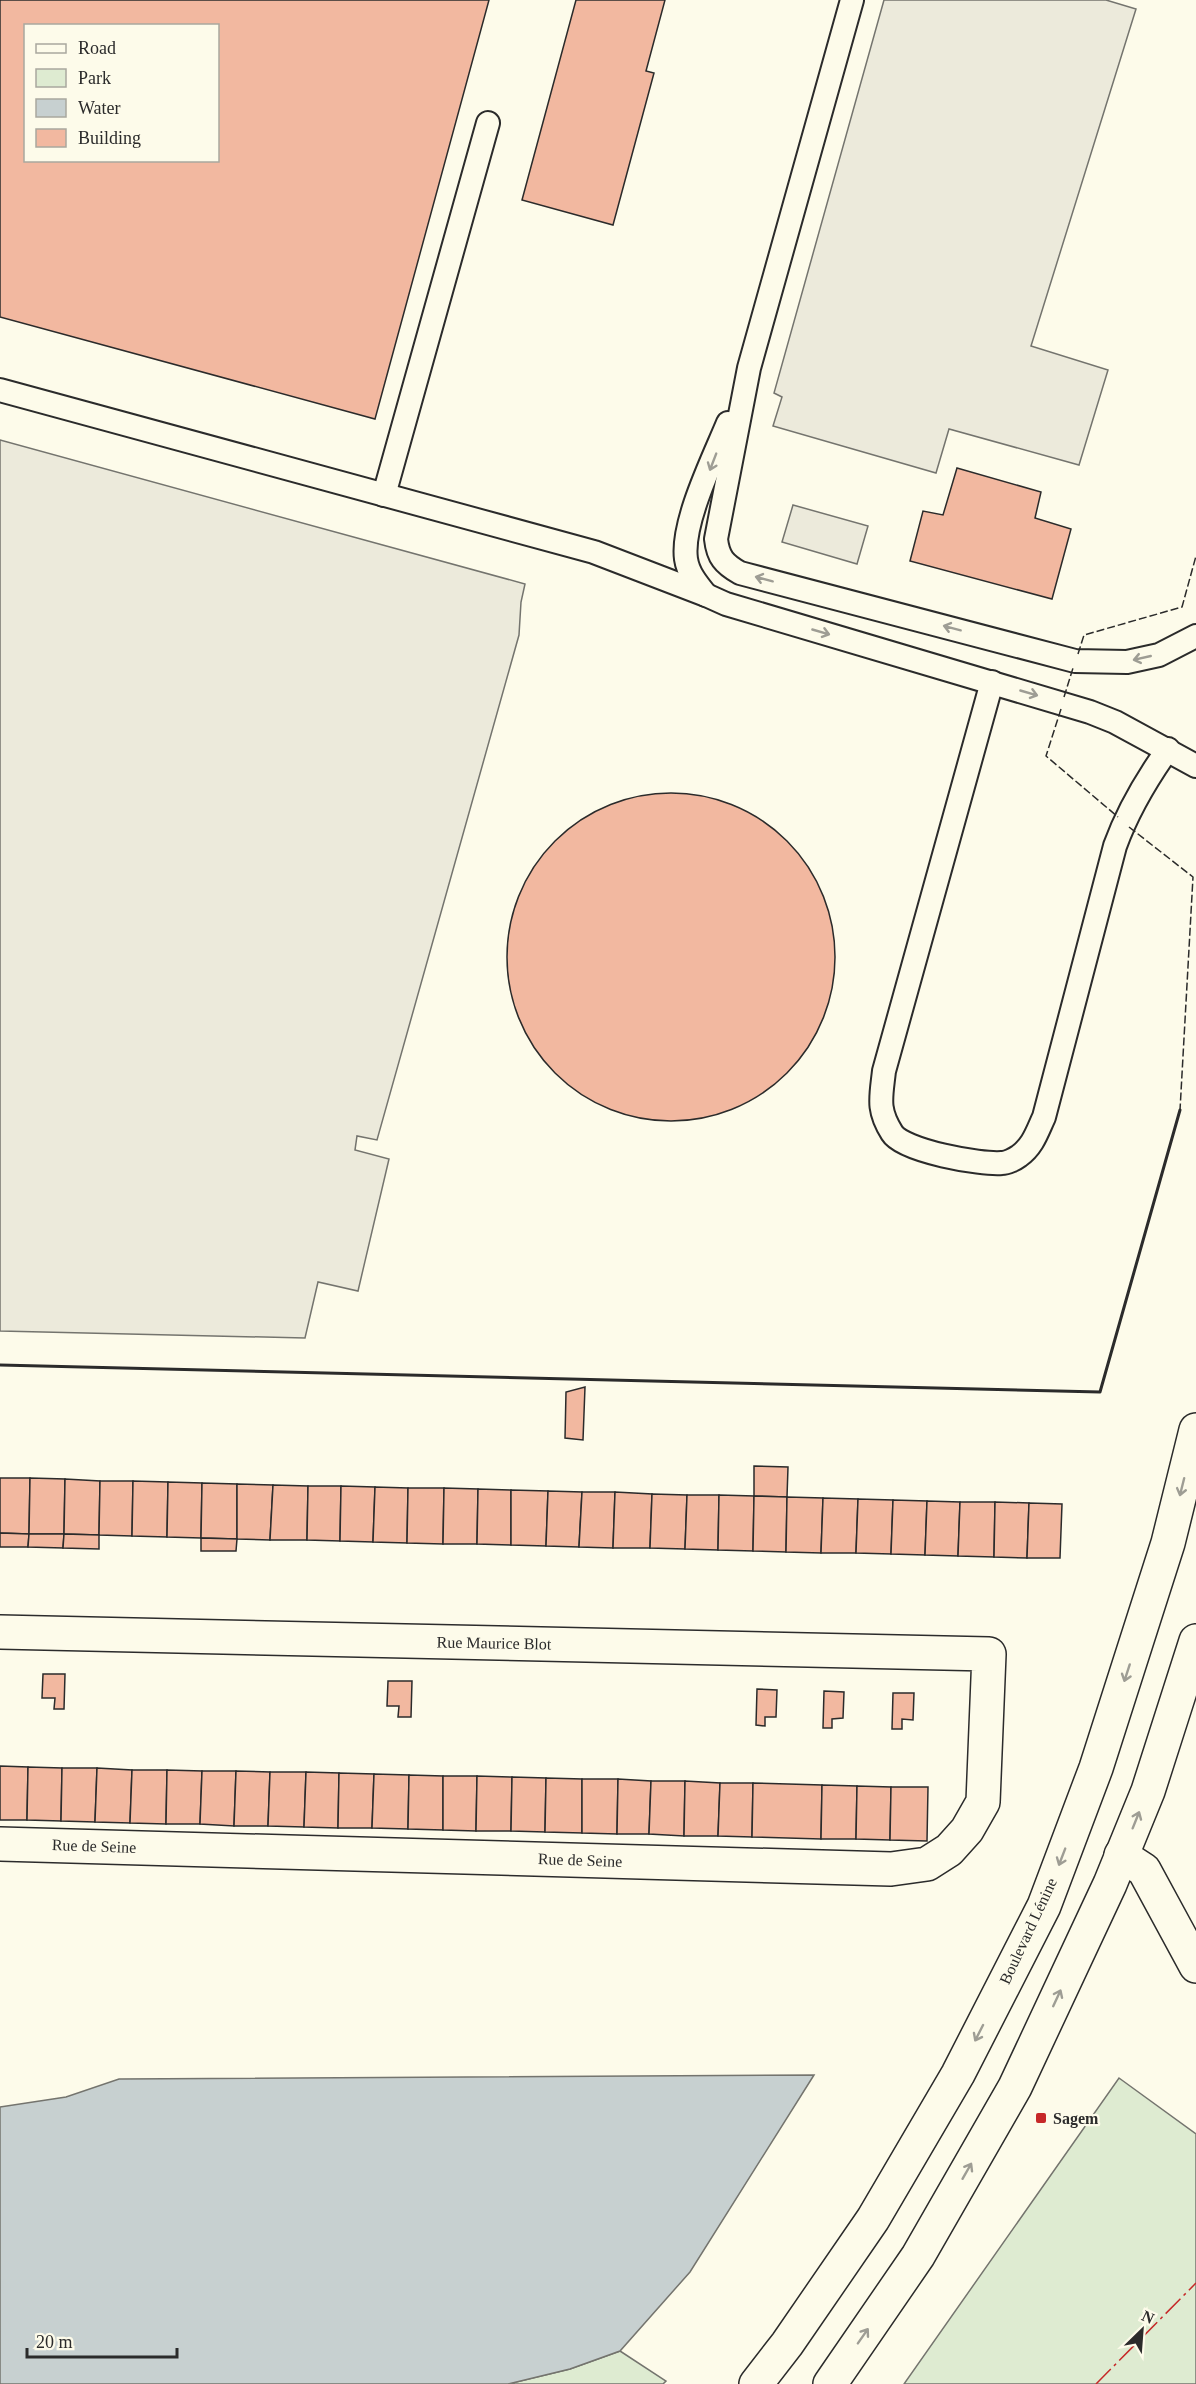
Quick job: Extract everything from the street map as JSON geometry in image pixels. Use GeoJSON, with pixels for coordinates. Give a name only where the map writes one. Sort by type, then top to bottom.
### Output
{"type":"FeatureCollection","features":[{"type":"Feature","properties":{"kind":"street","name":"Boulevard Lénine"},"geometry":{"type":"LineString","coordinates":[[756,2384],[787,2344],[873,2219],[958,2074],[1044,1906],[1096,1768],[1129,1667],[1168,1543],[1196,1430]]}},
{"type":"Feature","properties":{"kind":"street","name":"Rue Maurice Blot"},"geometry":{"type":"LineString","coordinates":[[0,1632],[989,1654]]}},
{"type":"Feature","properties":{"kind":"street"},"geometry":{"type":"LineString","coordinates":[[830,2384],[918,2256],[1015,2087],[1110,1884],[1148,1791],[1196,1641]]}},
{"type":"Feature","properties":{"kind":"street","name":"Rue de Seine"},"geometry":{"type":"LineString","coordinates":[[0,1844],[891,1869],[927,1864],[949,1850],[961,1837],[983,1802],[989,1654]]}},
{"type":"Feature","properties":{"kind":"street"},"geometry":{"type":"LineString","coordinates":[[1121,1855],[1144,1870],[1196,1966]]}},
{"type":"Feature","properties":{"kind":"lane"},"geometry":{"type":"LineString","coordinates":[[852,0],[749,368],[716,539],[717,552],[726,565],[740,573],[1075,661],[1127,662],[1159,655],[1196,636]]}},
{"type":"Feature","properties":{"kind":"lane"},"geometry":{"type":"LineString","coordinates":[[384,495],[488,123]]}},
{"type":"Feature","properties":{"kind":"lane"},"geometry":{"type":"LineString","coordinates":[[706,595],[693,579],[686,561],[685,544],[694,510],[749,368]]}},
{"type":"Feature","properties":{"kind":"lane"},"geometry":{"type":"LineString","coordinates":[[0,390],[594,552],[726,604],[1090,712],[1115,722],[1196,766]]}},
{"type":"Feature","properties":{"kind":"lane"},"geometry":{"type":"LineString","coordinates":[[992,682],[884,1071],[880,1110],[893,1136],[916,1148],[956,1159],[1004,1163],[1019,1156],[1031,1145],[1044,1117],[1115,846],[1141,788],[1168,749]]}},
{"type":"Feature","properties":{"kind":"green space"},"geometry":{"type":"Polygon","coordinates":[[[1119,2078],[1196,2134],[1196,2384],[904,2384],[1119,2078]]]}},
{"type":"Feature","properties":{"kind":"green space"},"geometry":{"type":"Polygon","coordinates":[[[620,2351],[666,2381],[663,2384],[508,2384],[570,2369],[620,2351]]]}},
{"type":"Feature","properties":{"kind":"shaded area"},"geometry":{"type":"Polygon","coordinates":[[[884,0],[1106,0],[1136,9],[1031,346],[1108,370],[1079,465],[949,429],[936,473],[773,426],[782,397],[774,393],[884,0]]]}},
{"type":"Feature","properties":{"kind":"shaded area"},"geometry":{"type":"Polygon","coordinates":[[[0,440],[525,584],[521,602],[519,635],[377,1140],[357,1136],[355,1150],[389,1159],[358,1291],[318,1282],[305,1338],[0,1331],[0,440]]]}},
{"type":"Feature","properties":{"kind":"shaded area"},"geometry":{"type":"Polygon","coordinates":[[[793,505],[868,526],[857,564],[782,542],[793,505]]]}},
{"type":"Feature","properties":{"kind":"water"},"geometry":{"type":"Polygon","coordinates":[[[814,2075],[690,2272],[620,2351],[570,2369],[508,2384],[0,2384],[0,2107],[66,2097],[119,2079],[814,2075]]]}},
{"type":"Feature","properties":{"kind":"building"},"geometry":{"type":"Polygon","coordinates":[[[0,0],[489,0],[375,419],[0,317],[0,0]]]}},
{"type":"Feature","properties":{"kind":"building"},"geometry":{"type":"Polygon","coordinates":[[[576,0],[665,0],[646,71],[654,73],[613,225],[522,200],[576,0]]]}},
{"type":"Feature","properties":{"kind":"building"},"geometry":{"type":"Polygon","coordinates":[[[957,468],[1041,492],[1035,518],[1071,529],[1052,599],[910,561],[923,511],[943,515],[957,468]]]}},
{"type":"Feature","properties":{"kind":"building"},"geometry":{"type":"Polygon","coordinates":[[[671,793],[718,800],[734,806],[762,821],[787,841],[807,866],[822,894],[828,910],[835,957],[828,1004],[822,1020],[807,1048],[787,1073],[762,1093],[734,1108],[718,1114],[671,1121],[624,1114],[608,1108],[580,1093],[555,1073],[535,1048],[520,1020],[514,1004],[507,957],[514,910],[520,894],[535,866],[555,841],[580,821],[608,806],[624,800],[671,793]]]}},
{"type":"Feature","properties":{"kind":"building"},"geometry":{"type":"Polygon","coordinates":[[[585,1387],[583,1440],[565,1438],[566,1392],[585,1387]]]}},
{"type":"Feature","properties":{"kind":"building"},"geometry":{"type":"Polygon","coordinates":[[[754,1466],[788,1467],[787,1497],[754,1496],[754,1466]]]}},
{"type":"Feature","properties":{"kind":"building"},"geometry":{"type":"Polygon","coordinates":[[[0,1478],[30,1478],[29,1534],[0,1533],[0,1478]]]}},
{"type":"Feature","properties":{"kind":"building"},"geometry":{"type":"Polygon","coordinates":[[[30,1478],[65,1479],[64,1534],[29,1534],[30,1478]]]}},
{"type":"Feature","properties":{"kind":"building"},"geometry":{"type":"Polygon","coordinates":[[[65,1479],[100,1481],[99,1535],[64,1534],[65,1479]]]}},
{"type":"Feature","properties":{"kind":"building"},"geometry":{"type":"Polygon","coordinates":[[[100,1481],[133,1481],[132,1536],[99,1535],[100,1481]]]}},
{"type":"Feature","properties":{"kind":"building"},"geometry":{"type":"Polygon","coordinates":[[[133,1481],[168,1482],[167,1537],[132,1536],[133,1481]]]}},
{"type":"Feature","properties":{"kind":"building"},"geometry":{"type":"Polygon","coordinates":[[[168,1482],[202,1483],[201,1538],[167,1537],[168,1482]]]}},
{"type":"Feature","properties":{"kind":"building"},"geometry":{"type":"Polygon","coordinates":[[[202,1483],[237,1484],[237,1539],[201,1538],[202,1483]]]}},
{"type":"Feature","properties":{"kind":"building"},"geometry":{"type":"Polygon","coordinates":[[[237,1484],[273,1485],[270,1540],[237,1539],[237,1484]]]}},
{"type":"Feature","properties":{"kind":"building"},"geometry":{"type":"Polygon","coordinates":[[[273,1485],[308,1486],[307,1540],[270,1540],[273,1485]]]}},
{"type":"Feature","properties":{"kind":"building"},"geometry":{"type":"Polygon","coordinates":[[[308,1486],[341,1486],[340,1541],[307,1540],[308,1486]]]}},
{"type":"Feature","properties":{"kind":"building"},"geometry":{"type":"Polygon","coordinates":[[[341,1486],[375,1487],[373,1542],[340,1541],[341,1486]]]}},
{"type":"Feature","properties":{"kind":"building"},"geometry":{"type":"Polygon","coordinates":[[[375,1487],[408,1488],[407,1543],[373,1542],[375,1487]]]}},
{"type":"Feature","properties":{"kind":"building"},"geometry":{"type":"Polygon","coordinates":[[[408,1488],[444,1488],[443,1544],[407,1543],[408,1488]]]}},
{"type":"Feature","properties":{"kind":"building"},"geometry":{"type":"Polygon","coordinates":[[[444,1488],[478,1489],[477,1544],[443,1544],[444,1488]]]}},
{"type":"Feature","properties":{"kind":"building"},"geometry":{"type":"Polygon","coordinates":[[[478,1489],[511,1490],[511,1545],[477,1544],[478,1489]]]}},
{"type":"Feature","properties":{"kind":"building"},"geometry":{"type":"Polygon","coordinates":[[[511,1490],[548,1491],[546,1546],[511,1545],[511,1490]]]}},
{"type":"Feature","properties":{"kind":"building"},"geometry":{"type":"Polygon","coordinates":[[[548,1491],[582,1492],[579,1547],[546,1546],[548,1491]]]}},
{"type":"Feature","properties":{"kind":"building"},"geometry":{"type":"Polygon","coordinates":[[[582,1492],[615,1492],[613,1548],[579,1547],[582,1492]]]}},
{"type":"Feature","properties":{"kind":"building"},"geometry":{"type":"Polygon","coordinates":[[[615,1492],[652,1494],[650,1548],[613,1548],[615,1492]]]}},
{"type":"Feature","properties":{"kind":"building"},"geometry":{"type":"Polygon","coordinates":[[[652,1494],[687,1495],[685,1549],[650,1548],[652,1494]]]}},
{"type":"Feature","properties":{"kind":"building"},"geometry":{"type":"Polygon","coordinates":[[[687,1495],[719,1495],[718,1550],[685,1549],[687,1495]]]}},
{"type":"Feature","properties":{"kind":"building"},"geometry":{"type":"Polygon","coordinates":[[[719,1495],[754,1496],[753,1551],[718,1550],[719,1495]]]}},
{"type":"Feature","properties":{"kind":"building"},"geometry":{"type":"Polygon","coordinates":[[[754,1496],[787,1497],[786,1552],[753,1551],[754,1496]]]}},
{"type":"Feature","properties":{"kind":"building"},"geometry":{"type":"Polygon","coordinates":[[[787,1497],[823,1498],[821,1553],[786,1552],[787,1497]]]}},
{"type":"Feature","properties":{"kind":"building"},"geometry":{"type":"Polygon","coordinates":[[[823,1498],[858,1499],[856,1553],[821,1553],[823,1498]]]}},
{"type":"Feature","properties":{"kind":"building"},"geometry":{"type":"Polygon","coordinates":[[[858,1499],[893,1500],[891,1554],[856,1553],[858,1499]]]}},
{"type":"Feature","properties":{"kind":"building"},"geometry":{"type":"Polygon","coordinates":[[[893,1500],[927,1501],[925,1555],[891,1554],[893,1500]]]}},
{"type":"Feature","properties":{"kind":"building"},"geometry":{"type":"Polygon","coordinates":[[[927,1501],[960,1502],[958,1556],[925,1555],[927,1501]]]}},
{"type":"Feature","properties":{"kind":"building"},"geometry":{"type":"Polygon","coordinates":[[[960,1502],[995,1502],[994,1557],[958,1556],[960,1502]]]}},
{"type":"Feature","properties":{"kind":"building"},"geometry":{"type":"Polygon","coordinates":[[[995,1502],[1029,1503],[1027,1558],[994,1557],[995,1502]]]}},
{"type":"Feature","properties":{"kind":"building"},"geometry":{"type":"Polygon","coordinates":[[[1029,1503],[1062,1504],[1060,1558],[1027,1558],[1029,1503]]]}},
{"type":"Feature","properties":{"kind":"building"},"geometry":{"type":"Polygon","coordinates":[[[0,1533],[29,1534],[28,1547],[0,1547],[0,1533]]]}},
{"type":"Feature","properties":{"kind":"building"},"geometry":{"type":"Polygon","coordinates":[[[29,1534],[64,1534],[63,1548],[28,1547],[29,1534]]]}},
{"type":"Feature","properties":{"kind":"building"},"geometry":{"type":"Polygon","coordinates":[[[64,1534],[99,1535],[99,1549],[63,1548],[64,1534]]]}},
{"type":"Feature","properties":{"kind":"building"},"geometry":{"type":"Polygon","coordinates":[[[201,1538],[237,1539],[236,1551],[201,1551],[201,1538]]]}},
{"type":"Feature","properties":{"kind":"building"},"geometry":{"type":"Polygon","coordinates":[[[43,1674],[65,1674],[64,1709],[54,1709],[55,1698],[42,1698],[43,1674]]]}},
{"type":"Feature","properties":{"kind":"building"},"geometry":{"type":"Polygon","coordinates":[[[388,1681],[412,1681],[411,1717],[398,1717],[399,1706],[387,1706],[388,1681]]]}},
{"type":"Feature","properties":{"kind":"building"},"geometry":{"type":"Polygon","coordinates":[[[757,1689],[777,1690],[776,1717],[765,1717],[765,1726],[756,1725],[757,1689]]]}},
{"type":"Feature","properties":{"kind":"building"},"geometry":{"type":"Polygon","coordinates":[[[824,1691],[844,1692],[843,1718],[832,1719],[832,1728],[823,1728],[824,1691]]]}},
{"type":"Feature","properties":{"kind":"building"},"geometry":{"type":"Polygon","coordinates":[[[893,1693],[914,1693],[913,1720],[902,1719],[902,1729],[892,1729],[893,1693]]]}},
{"type":"Feature","properties":{"kind":"building"},"geometry":{"type":"Polygon","coordinates":[[[0,1766],[28,1767],[27,1820],[0,1820],[0,1766]]]}},
{"type":"Feature","properties":{"kind":"building"},"geometry":{"type":"Polygon","coordinates":[[[28,1767],[62,1768],[61,1821],[27,1820],[28,1767]]]}},
{"type":"Feature","properties":{"kind":"building"},"geometry":{"type":"Polygon","coordinates":[[[62,1768],[97,1768],[95,1822],[61,1821],[62,1768]]]}},
{"type":"Feature","properties":{"kind":"building"},"geometry":{"type":"Polygon","coordinates":[[[97,1768],[132,1770],[130,1823],[95,1822],[97,1768]]]}},
{"type":"Feature","properties":{"kind":"building"},"geometry":{"type":"Polygon","coordinates":[[[132,1770],[167,1770],[166,1824],[130,1823],[132,1770]]]}},
{"type":"Feature","properties":{"kind":"building"},"geometry":{"type":"Polygon","coordinates":[[[167,1770],[202,1771],[200,1824],[166,1824],[167,1770]]]}},
{"type":"Feature","properties":{"kind":"building"},"geometry":{"type":"Polygon","coordinates":[[[202,1771],[236,1771],[234,1826],[200,1824],[202,1771]]]}},
{"type":"Feature","properties":{"kind":"building"},"geometry":{"type":"Polygon","coordinates":[[[236,1771],[270,1772],[268,1826],[234,1826],[236,1771]]]}},
{"type":"Feature","properties":{"kind":"building"},"geometry":{"type":"Polygon","coordinates":[[[270,1772],[306,1772],[304,1827],[268,1826],[270,1772]]]}},
{"type":"Feature","properties":{"kind":"building"},"geometry":{"type":"Polygon","coordinates":[[[306,1772],[339,1773],[338,1828],[304,1827],[306,1772]]]}},
{"type":"Feature","properties":{"kind":"building"},"geometry":{"type":"Polygon","coordinates":[[[339,1773],[374,1774],[372,1828],[338,1828],[339,1773]]]}},
{"type":"Feature","properties":{"kind":"building"},"geometry":{"type":"Polygon","coordinates":[[[374,1774],[409,1775],[408,1829],[372,1828],[374,1774]]]}},
{"type":"Feature","properties":{"kind":"building"},"geometry":{"type":"Polygon","coordinates":[[[409,1775],[443,1776],[443,1830],[408,1829],[409,1775]]]}},
{"type":"Feature","properties":{"kind":"building"},"geometry":{"type":"Polygon","coordinates":[[[443,1776],[477,1776],[476,1831],[443,1830],[443,1776]]]}},
{"type":"Feature","properties":{"kind":"building"},"geometry":{"type":"Polygon","coordinates":[[[477,1776],[512,1777],[511,1831],[476,1831],[477,1776]]]}},
{"type":"Feature","properties":{"kind":"building"},"geometry":{"type":"Polygon","coordinates":[[[512,1777],[546,1778],[545,1832],[511,1831],[512,1777]]]}},
{"type":"Feature","properties":{"kind":"building"},"geometry":{"type":"Polygon","coordinates":[[[546,1778],[582,1779],[582,1833],[545,1832],[546,1778]]]}},
{"type":"Feature","properties":{"kind":"building"},"geometry":{"type":"Polygon","coordinates":[[[582,1779],[618,1779],[617,1834],[582,1833],[582,1779]]]}},
{"type":"Feature","properties":{"kind":"building"},"geometry":{"type":"Polygon","coordinates":[[[618,1779],[651,1781],[649,1834],[617,1834],[618,1779]]]}},
{"type":"Feature","properties":{"kind":"building"},"geometry":{"type":"Polygon","coordinates":[[[651,1781],[685,1781],[684,1836],[649,1834],[651,1781]]]}},
{"type":"Feature","properties":{"kind":"building"},"geometry":{"type":"Polygon","coordinates":[[[685,1781],[720,1783],[718,1836],[684,1836],[685,1781]]]}},
{"type":"Feature","properties":{"kind":"building"},"geometry":{"type":"Polygon","coordinates":[[[720,1783],[753,1783],[752,1837],[718,1836],[720,1783]]]}},
{"type":"Feature","properties":{"kind":"building"},"geometry":{"type":"Polygon","coordinates":[[[753,1783],[822,1785],[821,1839],[752,1837],[753,1783]]]}},
{"type":"Feature","properties":{"kind":"building"},"geometry":{"type":"Polygon","coordinates":[[[822,1785],[857,1786],[856,1839],[821,1839],[822,1785]]]}},
{"type":"Feature","properties":{"kind":"building"},"geometry":{"type":"Polygon","coordinates":[[[857,1786],[891,1787],[890,1840],[856,1839],[857,1786]]]}},
{"type":"Feature","properties":{"kind":"building"},"geometry":{"type":"Polygon","coordinates":[[[891,1787],[928,1787],[927,1841],[890,1840],[891,1787]]]}},
{"type":"Feature","properties":{"kind":"fence"},"geometry":{"type":"LineString","coordinates":[[1078,654],[1084,635],[1182,607],[1196,556]]}},
{"type":"Feature","properties":{"kind":"fence"},"geometry":{"type":"LineString","coordinates":[[1064,697],[1073,668]]}},
{"type":"Feature","properties":{"kind":"fence"},"geometry":{"type":"LineString","coordinates":[[1061,709],[1046,756],[1118,817]]}},
{"type":"Feature","properties":{"kind":"fence"},"geometry":{"type":"LineString","coordinates":[[1129,827],[1193,877],[1180,1110]]}},
{"type":"Feature","properties":{"kind":"wall"},"geometry":{"type":"LineString","coordinates":[[0,1365],[1100,1392],[1180,1110]]}},
{"type":"Feature","properties":{"kind":"power"},"geometry":{"type":"LineString","coordinates":[[1096,2384],[1196,2283]]}},
{"type":"Feature","properties":{"kind":"place","name":"Sagem"},"geometry":{"type":"Point","coordinates":[1041,2118]}}]}
